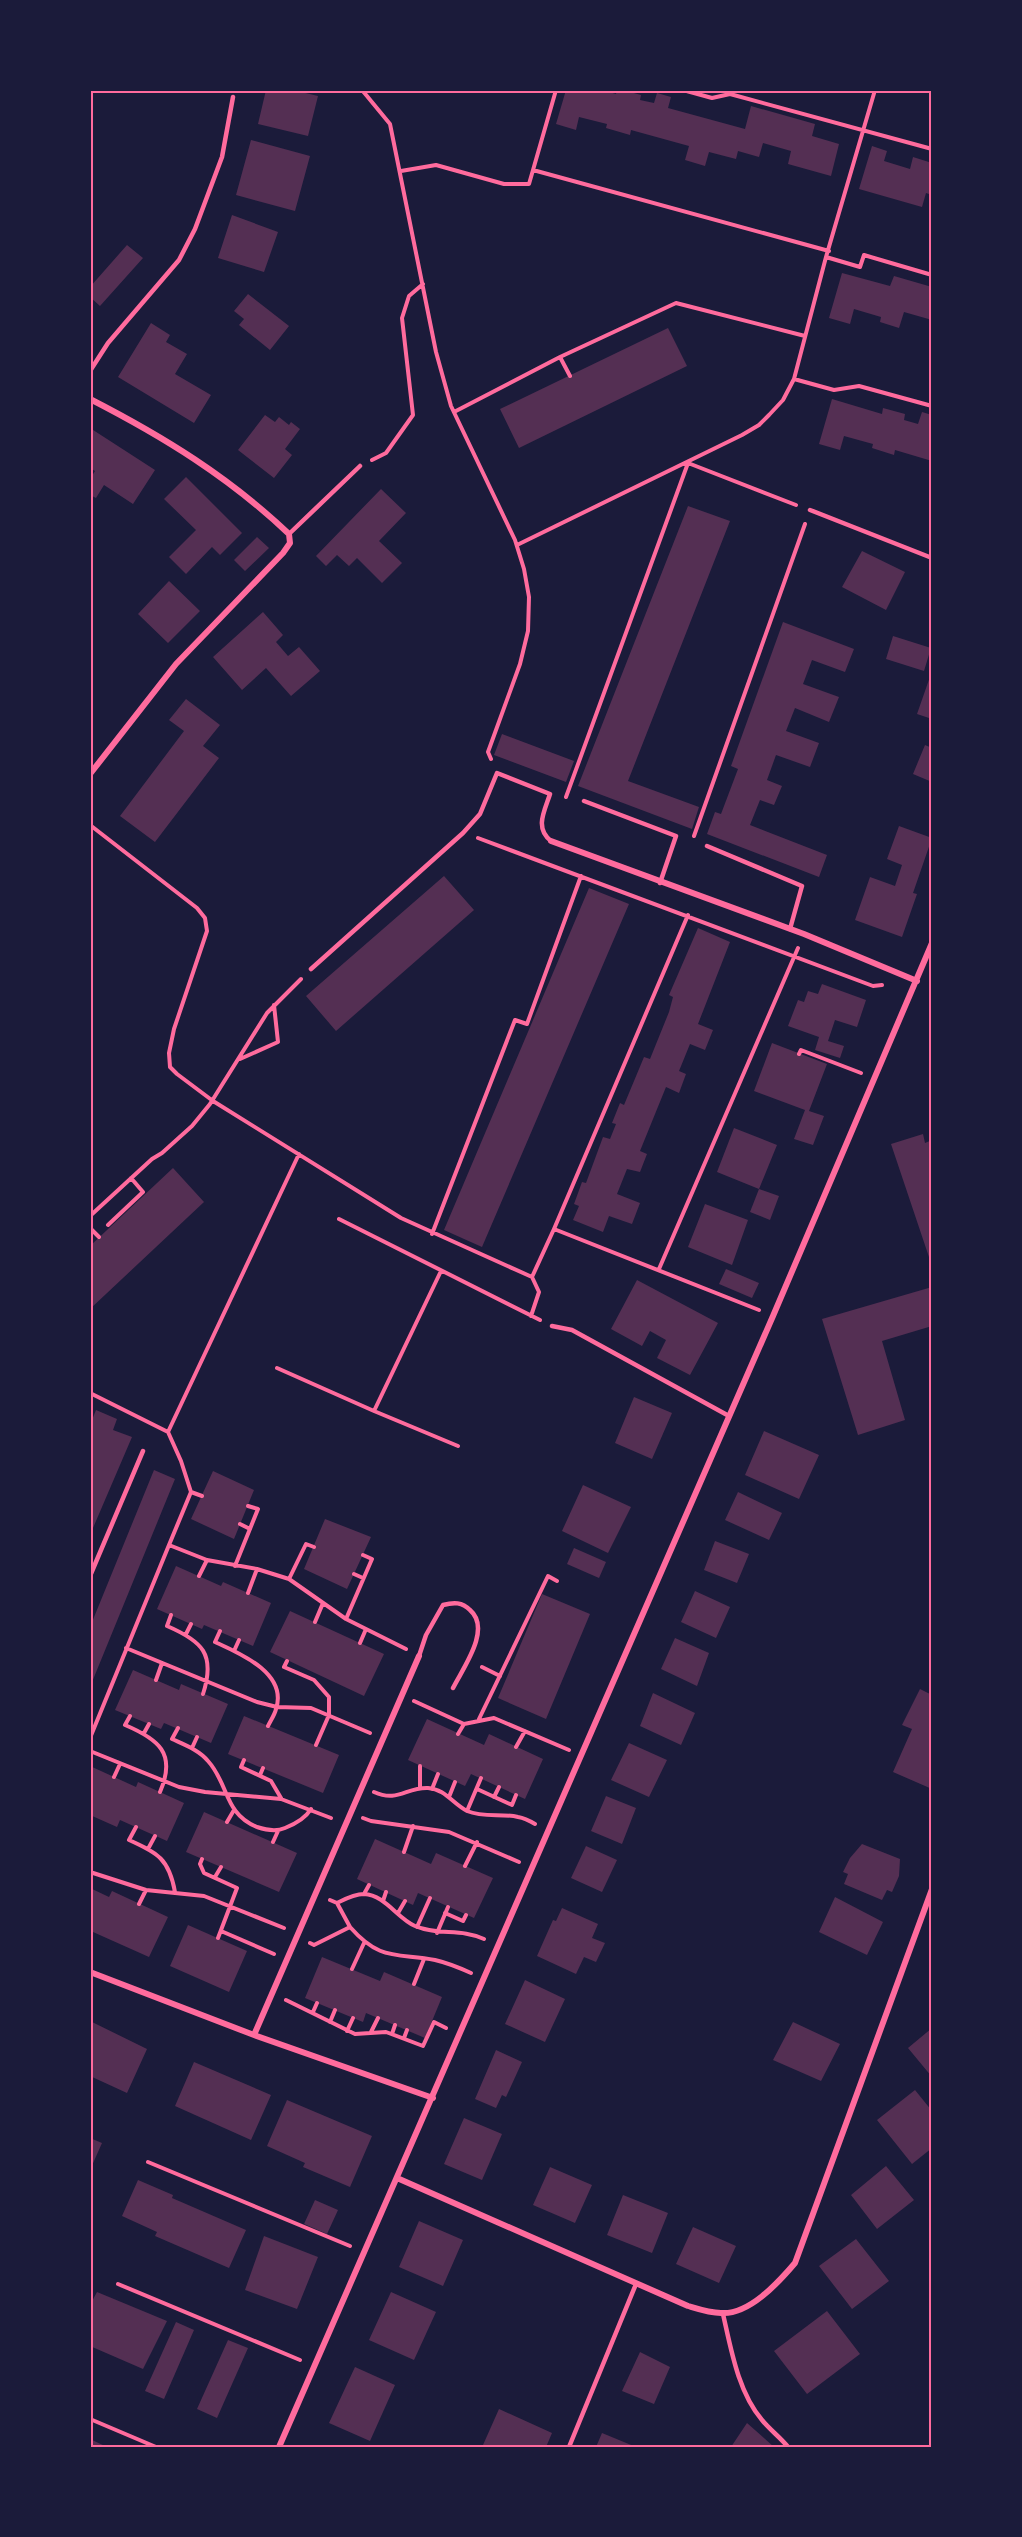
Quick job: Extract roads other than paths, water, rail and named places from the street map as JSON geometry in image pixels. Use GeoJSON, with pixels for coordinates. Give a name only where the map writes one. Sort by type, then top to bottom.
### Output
{"type":"FeatureCollection","features":[{"type":"Feature","properties":{"kind":"street"},"geometry":{"type":"LineString","coordinates":[[90,399],[127,418],[211,468],[266,512],[289,534],[290,543],[176,664],[90,774]]}},
{"type":"Feature","properties":{"kind":"street"},"geometry":{"type":"LineString","coordinates":[[551,841],[660,883],[804,934],[917,981]]}},
{"type":"Feature","properties":{"kind":"street"},"geometry":{"type":"LineString","coordinates":[[279,2447],[550,1830],[932,943]]}},
{"type":"Feature","properties":{"kind":"street"},"geometry":{"type":"LineString","coordinates":[[254,2035],[419,1656]]}},
{"type":"Feature","properties":{"kind":"street"},"geometry":{"type":"LineString","coordinates":[[397,2178],[688,2306],[723,2314],[744,2307],[764,2296],[795,2263],[932,1889]]}},
{"type":"Feature","properties":{"kind":"street"},"geometry":{"type":"LineString","coordinates":[[90,1972],[254,2035],[432,2097]]}},
{"type":"Feature","properties":{"kind":"lane"},"geometry":{"type":"LineString","coordinates":[[90,371],[108,342],[179,260],[195,229],[222,156],[233,97]]}},
{"type":"Feature","properties":{"kind":"lane"},"geometry":{"type":"LineString","coordinates":[[289,534],[360,466]]}},
{"type":"Feature","properties":{"kind":"lane"},"geometry":{"type":"LineString","coordinates":[[810,510],[932,558]]}},
{"type":"Feature","properties":{"kind":"lane"},"geometry":{"type":"LineString","coordinates":[[311,969],[463,833],[480,814],[497,773],[550,794],[541,824],[543,835],[551,841]]}},
{"type":"Feature","properties":{"kind":"lane"},"geometry":{"type":"LineString","coordinates":[[584,801],[676,836],[660,883]]}},
{"type":"Feature","properties":{"kind":"lane"},"geometry":{"type":"LineString","coordinates":[[707,846],[802,886],[790,929]]}},
{"type":"Feature","properties":{"kind":"lane"},"geometry":{"type":"LineString","coordinates":[[552,1326],[572,1330],[729,1416]]}},
{"type":"Feature","properties":{"kind":"lane"},"geometry":{"type":"LineString","coordinates":[[90,1576],[143,1450]]}},
{"type":"Feature","properties":{"kind":"lane"},"geometry":{"type":"LineString","coordinates":[[419,1656],[426,1635],[443,1605],[463,1604],[473,1612],[479,1624],[479,1636],[453,1688]]}},
{"type":"Feature","properties":{"kind":"lane"},"geometry":{"type":"LineString","coordinates":[[569,2447],[636,2284]]}},
{"type":"Feature","properties":{"kind":"lane"},"geometry":{"type":"LineString","coordinates":[[723,2314],[732,2356],[747,2397],[761,2419],[788,2447]]}}]}
